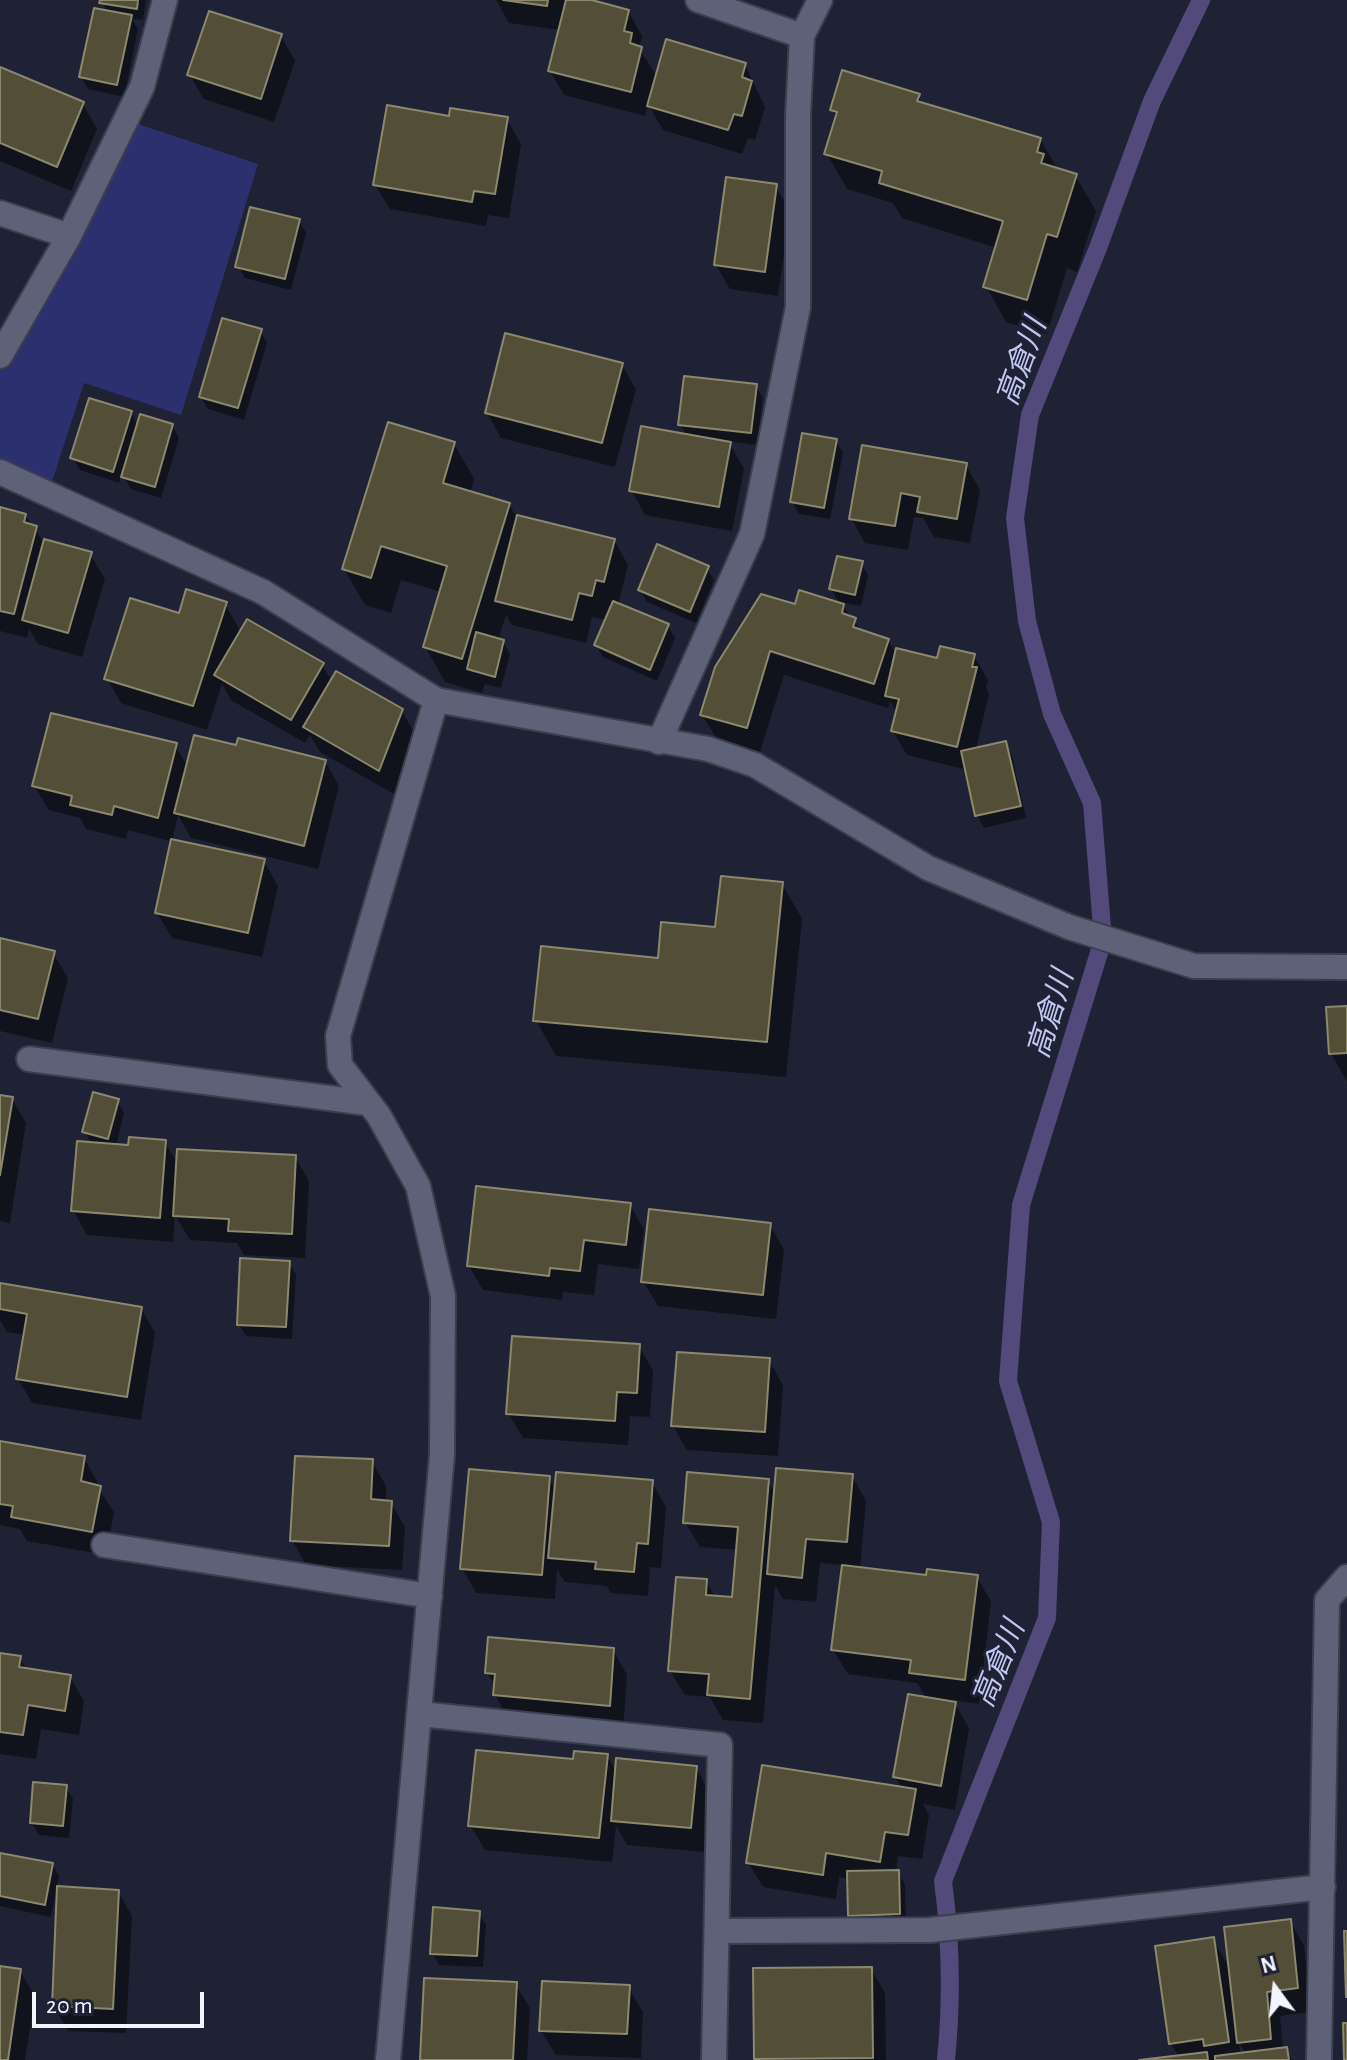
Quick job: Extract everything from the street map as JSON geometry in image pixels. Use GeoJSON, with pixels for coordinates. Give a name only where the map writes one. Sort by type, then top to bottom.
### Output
{"type":"FeatureCollection","features":[{"type":"Feature","properties":{"kind":"street"},"geometry":{"type":"LineString","coordinates":[[0,356],[69,236],[142,87],[165,0]]}},
{"type":"Feature","properties":{"kind":"street"},"geometry":{"type":"LineString","coordinates":[[698,0],[802,36]]}},
{"type":"Feature","properties":{"kind":"street"},"geometry":{"type":"LineString","coordinates":[[659,742],[752,534],[798,307],[798,116],[802,36],[820,0]]}},
{"type":"Feature","properties":{"kind":"street"},"geometry":{"type":"LineString","coordinates":[[0,213],[69,236]]}},
{"type":"Feature","properties":{"kind":"street"},"geometry":{"type":"LineString","coordinates":[[0,472],[263,592],[436,700],[708,749],[755,765],[928,868],[1069,927],[1194,966],[1347,967]]}},
{"type":"Feature","properties":{"kind":"street"},"geometry":{"type":"LineString","coordinates":[[388,2060],[442,1455],[443,1296],[418,1186],[379,1116],[340,1065],[338,1036],[436,700]]}},
{"type":"Feature","properties":{"kind":"street"},"geometry":{"type":"LineString","coordinates":[[29,1059],[367,1103]]}},
{"type":"Feature","properties":{"kind":"street"},"geometry":{"type":"LineString","coordinates":[[104,1545],[430,1596]]}},
{"type":"Feature","properties":{"kind":"street"},"geometry":{"type":"LineString","coordinates":[[1319,2060],[1327,1600],[1347,1577]]}},
{"type":"Feature","properties":{"kind":"street"},"geometry":{"type":"LineString","coordinates":[[420,1714],[720,1745],[714,2060]]}},
{"type":"Feature","properties":{"kind":"street"},"geometry":{"type":"LineString","coordinates":[[717,1931],[930,1930],[1323,1887]]}},
{"type":"Feature","properties":{"kind":"shaded area"},"geometry":{"type":"Polygon","coordinates":[[[126,120],[258,164],[181,415],[84,383],[48,494],[0,472],[0,356],[126,120]]]}},
{"type":"Feature","properties":{"kind":"building"},"geometry":{"type":"Polygon","coordinates":[[[100,0],[138,0],[137,9],[99,3],[100,0]]]}},
{"type":"Feature","properties":{"kind":"building"},"geometry":{"type":"Polygon","coordinates":[[[503,0],[548,0],[547,6],[503,0]]]}},
{"type":"Feature","properties":{"kind":"building"},"geometry":{"type":"Polygon","coordinates":[[[566,0],[592,0],[629,10],[624,31],[632,33],[630,43],[642,47],[631,92],[548,71],[566,0]]]}},
{"type":"Feature","properties":{"kind":"building"},"geometry":{"type":"Polygon","coordinates":[[[94,8],[132,15],[117,85],[79,77],[94,8]]]}},
{"type":"Feature","properties":{"kind":"building"},"geometry":{"type":"Polygon","coordinates":[[[209,11],[282,34],[261,99],[187,75],[209,11]]]}},
{"type":"Feature","properties":{"kind":"building"},"geometry":{"type":"Polygon","coordinates":[[[666,39],[746,63],[742,77],[752,81],[742,116],[734,114],[728,130],[647,106],[666,39]]]}},
{"type":"Feature","properties":{"kind":"building"},"geometry":{"type":"Polygon","coordinates":[[[0,67],[84,102],[57,167],[0,143],[0,67]]]}},
{"type":"Feature","properties":{"kind":"building"},"geometry":{"type":"Polygon","coordinates":[[[842,70],[920,94],[917,101],[1041,138],[1037,152],[1044,154],[1041,163],[1077,174],[1057,237],[1047,234],[1027,300],[983,287],[1003,221],[879,183],[882,171],[824,154],[837,112],[830,110],[842,70]]]}},
{"type":"Feature","properties":{"kind":"building"},"geometry":{"type":"Polygon","coordinates":[[[387,105],[449,116],[450,108],[508,117],[495,194],[474,191],[472,202],[373,185],[387,105]]]}},
{"type":"Feature","properties":{"kind":"building"},"geometry":{"type":"Polygon","coordinates":[[[726,177],[777,184],[765,272],[714,265],[726,177]]]}},
{"type":"Feature","properties":{"kind":"building"},"geometry":{"type":"Polygon","coordinates":[[[250,207],[300,219],[285,279],[235,267],[250,207]]]}},
{"type":"Feature","properties":{"kind":"building"},"geometry":{"type":"Polygon","coordinates":[[[222,318],[262,329],[238,408],[199,397],[222,318]]]}},
{"type":"Feature","properties":{"kind":"building"},"geometry":{"type":"Polygon","coordinates":[[[505,333],[623,363],[602,443],[485,413],[505,333]]]}},
{"type":"Feature","properties":{"kind":"building"},"geometry":{"type":"Polygon","coordinates":[[[684,376],[757,384],[751,433],[678,425],[684,376]]]}},
{"type":"Feature","properties":{"kind":"building"},"geometry":{"type":"Polygon","coordinates":[[[89,398],[132,411],[113,472],[70,458],[89,398]]]}},
{"type":"Feature","properties":{"kind":"building"},"geometry":{"type":"Polygon","coordinates":[[[140,414],[173,424],[155,487],[121,477],[140,414]]]}},
{"type":"Feature","properties":{"kind":"building"},"geometry":{"type":"Polygon","coordinates":[[[388,422],[455,442],[443,483],[510,503],[462,659],[423,647],[447,566],[381,546],[371,578],[342,569],[388,422]]]}},
{"type":"Feature","properties":{"kind":"building"},"geometry":{"type":"Polygon","coordinates":[[[641,426],[731,442],[719,507],[629,491],[641,426]]]}},
{"type":"Feature","properties":{"kind":"building"},"geometry":{"type":"Polygon","coordinates":[[[802,433],[837,439],[824,508],[790,502],[802,433]]]}},
{"type":"Feature","properties":{"kind":"building"},"geometry":{"type":"Polygon","coordinates":[[[862,445],[967,463],[957,519],[917,512],[920,497],[901,493],[895,526],[849,519],[862,445]]]}},
{"type":"Feature","properties":{"kind":"building"},"geometry":{"type":"Polygon","coordinates":[[[0,507],[26,514],[24,522],[37,526],[14,614],[0,611],[0,507]]]}},
{"type":"Feature","properties":{"kind":"building"},"geometry":{"type":"Polygon","coordinates":[[[517,515],[615,539],[604,582],[596,580],[592,596],[579,593],[572,620],[495,601],[517,515]]]}},
{"type":"Feature","properties":{"kind":"building"},"geometry":{"type":"Polygon","coordinates":[[[44,539],[92,552],[68,633],[22,620],[44,539]]]}},
{"type":"Feature","properties":{"kind":"building"},"geometry":{"type":"Polygon","coordinates":[[[657,544],[709,566],[690,612],[638,590],[657,544]]]}},
{"type":"Feature","properties":{"kind":"building"},"geometry":{"type":"Polygon","coordinates":[[[837,556],[863,561],[855,595],[829,589],[837,556]]]}},
{"type":"Feature","properties":{"kind":"building"},"geometry":{"type":"Polygon","coordinates":[[[186,589],[227,602],[193,706],[104,679],[130,598],[179,613],[186,589]]]}},
{"type":"Feature","properties":{"kind":"building"},"geometry":{"type":"Polygon","coordinates":[[[799,590],[844,604],[842,613],[856,618],[853,627],[889,639],[874,684],[770,651],[747,728],[700,715],[715,667],[761,594],[795,604],[799,590]]]}},
{"type":"Feature","properties":{"kind":"building"},"geometry":{"type":"Polygon","coordinates":[[[613,601],[669,624],[650,670],[594,645],[613,601]]]}},
{"type":"Feature","properties":{"kind":"building"},"geometry":{"type":"Polygon","coordinates":[[[247,619],[324,663],[291,720],[214,675],[247,619]]]}},
{"type":"Feature","properties":{"kind":"building"},"geometry":{"type":"Polygon","coordinates":[[[476,632],[504,640],[495,677],[467,669],[476,632]]]}},
{"type":"Feature","properties":{"kind":"building"},"geometry":{"type":"Polygon","coordinates":[[[940,646],[975,654],[972,667],[977,667],[957,747],[891,731],[899,699],[885,696],[896,648],[937,658],[940,646]]]}},
{"type":"Feature","properties":{"kind":"building"},"geometry":{"type":"Polygon","coordinates":[[[336,671],[403,709],[379,771],[303,727],[336,671]]]}},
{"type":"Feature","properties":{"kind":"building"},"geometry":{"type":"Polygon","coordinates":[[[51,713],[177,743],[158,818],[114,806],[112,815],[70,805],[72,796],[32,786],[51,713]]]}},
{"type":"Feature","properties":{"kind":"building"},"geometry":{"type":"Polygon","coordinates":[[[194,735],[236,745],[238,738],[326,760],[304,846],[174,813],[194,735]]]}},
{"type":"Feature","properties":{"kind":"building"},"geometry":{"type":"Polygon","coordinates":[[[1006,741],[1021,806],[975,816],[961,751],[1006,741]]]}},
{"type":"Feature","properties":{"kind":"building"},"geometry":{"type":"Polygon","coordinates":[[[171,839],[265,859],[248,933],[155,913],[171,839]]]}},
{"type":"Feature","properties":{"kind":"building"},"geometry":{"type":"Polygon","coordinates":[[[721,876],[783,882],[767,1042],[533,1021],[541,946],[658,958],[661,922],[715,927],[721,876]]]}},
{"type":"Feature","properties":{"kind":"building"},"geometry":{"type":"Polygon","coordinates":[[[0,938],[55,951],[38,1019],[0,1010],[0,938]]]}},
{"type":"Feature","properties":{"kind":"building"},"geometry":{"type":"Polygon","coordinates":[[[1347,1006],[1347,1053],[1329,1054],[1326,1007],[1347,1006]]]}},
{"type":"Feature","properties":{"kind":"building"},"geometry":{"type":"Polygon","coordinates":[[[93,1092],[119,1099],[108,1139],[82,1132],[93,1092]]]}},
{"type":"Feature","properties":{"kind":"building"},"geometry":{"type":"Polygon","coordinates":[[[0,1095],[13,1097],[0,1175],[0,1095]]]}},
{"type":"Feature","properties":{"kind":"building"},"geometry":{"type":"Polygon","coordinates":[[[129,1137],[166,1140],[160,1218],[71,1211],[77,1141],[128,1145],[129,1137]]]}},
{"type":"Feature","properties":{"kind":"building"},"geometry":{"type":"Polygon","coordinates":[[[177,1149],[296,1155],[292,1234],[228,1231],[229,1219],[173,1216],[177,1149]]]}},
{"type":"Feature","properties":{"kind":"building"},"geometry":{"type":"Polygon","coordinates":[[[476,1186],[631,1203],[626,1245],[584,1240],[580,1271],[550,1268],[549,1276],[467,1266],[476,1186]]]}},
{"type":"Feature","properties":{"kind":"building"},"geometry":{"type":"Polygon","coordinates":[[[649,1209],[771,1223],[763,1295],[641,1282],[649,1209]]]}},
{"type":"Feature","properties":{"kind":"building"},"geometry":{"type":"Polygon","coordinates":[[[240,1258],[290,1261],[286,1327],[237,1325],[240,1258]]]}},
{"type":"Feature","properties":{"kind":"building"},"geometry":{"type":"Polygon","coordinates":[[[0,1283],[142,1307],[127,1397],[16,1379],[27,1314],[0,1309],[0,1283]]]}},
{"type":"Feature","properties":{"kind":"building"},"geometry":{"type":"Polygon","coordinates":[[[512,1336],[640,1344],[637,1393],[617,1392],[615,1421],[506,1414],[512,1336]]]}},
{"type":"Feature","properties":{"kind":"building"},"geometry":{"type":"Polygon","coordinates":[[[677,1352],[770,1358],[765,1432],[671,1426],[677,1352]]]}},
{"type":"Feature","properties":{"kind":"building"},"geometry":{"type":"Polygon","coordinates":[[[0,1441],[85,1456],[81,1481],[101,1486],[92,1532],[11,1517],[13,1506],[0,1504],[0,1441]]]}},
{"type":"Feature","properties":{"kind":"building"},"geometry":{"type":"Polygon","coordinates":[[[295,1456],[373,1459],[371,1499],[392,1501],[389,1546],[290,1541],[295,1456]]]}},
{"type":"Feature","properties":{"kind":"building"},"geometry":{"type":"Polygon","coordinates":[[[776,1468],[853,1474],[847,1542],[806,1539],[802,1578],[767,1574],[776,1468]]]}},
{"type":"Feature","properties":{"kind":"building"},"geometry":{"type":"Polygon","coordinates":[[[469,1469],[550,1476],[542,1575],[460,1569],[469,1469]]]}},
{"type":"Feature","properties":{"kind":"building"},"geometry":{"type":"Polygon","coordinates":[[[556,1472],[653,1480],[648,1544],[637,1543],[634,1572],[595,1569],[596,1562],[548,1558],[556,1472]]]}},
{"type":"Feature","properties":{"kind":"building"},"geometry":{"type":"Polygon","coordinates":[[[687,1472],[769,1479],[750,1699],[707,1695],[709,1674],[668,1671],[676,1577],[707,1579],[706,1595],[732,1597],[738,1527],[683,1523],[687,1472]]]}},
{"type":"Feature","properties":{"kind":"building"},"geometry":{"type":"Polygon","coordinates":[[[842,1565],[926,1575],[927,1569],[978,1575],[965,1680],[909,1673],[911,1660],[831,1650],[842,1565]]]}},
{"type":"Feature","properties":{"kind":"building"},"geometry":{"type":"Polygon","coordinates":[[[488,1637],[614,1648],[610,1706],[493,1695],[495,1674],[485,1673],[488,1637]]]}},
{"type":"Feature","properties":{"kind":"building"},"geometry":{"type":"Polygon","coordinates":[[[0,1653],[21,1656],[19,1667],[71,1675],[65,1711],[28,1705],[23,1735],[0,1732],[0,1653]]]}},
{"type":"Feature","properties":{"kind":"building"},"geometry":{"type":"Polygon","coordinates":[[[908,1694],[956,1702],[941,1786],[893,1777],[908,1694]]]}},
{"type":"Feature","properties":{"kind":"building"},"geometry":{"type":"Polygon","coordinates":[[[476,1750],[573,1759],[574,1751],[608,1754],[599,1838],[468,1826],[476,1750]]]}},
{"type":"Feature","properties":{"kind":"building"},"geometry":{"type":"Polygon","coordinates":[[[616,1758],[697,1766],[691,1828],[611,1821],[616,1758]]]}},
{"type":"Feature","properties":{"kind":"building"},"geometry":{"type":"Polygon","coordinates":[[[762,1765],[916,1789],[908,1835],[885,1832],[880,1862],[826,1853],[823,1875],[746,1863],[762,1765]]]}},
{"type":"Feature","properties":{"kind":"building"},"geometry":{"type":"Polygon","coordinates":[[[33,1782],[67,1785],[63,1826],[30,1823],[33,1782]]]}},
{"type":"Feature","properties":{"kind":"building"},"geometry":{"type":"Polygon","coordinates":[[[0,1853],[53,1863],[45,1905],[0,1896],[0,1853]]]}},
{"type":"Feature","properties":{"kind":"building"},"geometry":{"type":"Polygon","coordinates":[[[899,1870],[900,1914],[848,1916],[847,1871],[899,1870]]]}},
{"type":"Feature","properties":{"kind":"building"},"geometry":{"type":"Polygon","coordinates":[[[57,1886],[119,1890],[113,2009],[52,2006],[57,1886]]]}},
{"type":"Feature","properties":{"kind":"building"},"geometry":{"type":"Polygon","coordinates":[[[433,1907],[480,1911],[477,1956],[430,1954],[433,1907]]]}},
{"type":"Feature","properties":{"kind":"building"},"geometry":{"type":"Polygon","coordinates":[[[1291,1919],[1298,1988],[1267,1992],[1271,2039],[1237,2043],[1224,1927],[1291,1919]]]}},
{"type":"Feature","properties":{"kind":"building"},"geometry":{"type":"Polygon","coordinates":[[[1344,1931],[1347,1931],[1347,1997],[1346,1997],[1344,1931]]]}},
{"type":"Feature","properties":{"kind":"building"},"geometry":{"type":"Polygon","coordinates":[[[1214,1937],[1229,2042],[1204,2046],[1203,2039],[1169,2044],[1155,1946],[1214,1937]]]}},
{"type":"Feature","properties":{"kind":"building"},"geometry":{"type":"Polygon","coordinates":[[[0,1966],[21,1969],[8,2060],[0,2060],[0,1966]]]}},
{"type":"Feature","properties":{"kind":"building"},"geometry":{"type":"Polygon","coordinates":[[[872,1967],[873,2058],[754,2059],[753,1968],[872,1967]]]}},
{"type":"Feature","properties":{"kind":"building"},"geometry":{"type":"Polygon","coordinates":[[[424,1978],[517,1982],[513,2060],[420,2060],[424,1978]]]}},
{"type":"Feature","properties":{"kind":"building"},"geometry":{"type":"Polygon","coordinates":[[[542,1981],[630,1985],[627,2034],[539,2031],[542,1981]]]}},
{"type":"Feature","properties":{"kind":"building"},"geometry":{"type":"Polygon","coordinates":[[[1343,2023],[1347,2023],[1347,2060],[1344,2060],[1343,2023]]]}},
{"type":"Feature","properties":{"kind":"building"},"geometry":{"type":"Polygon","coordinates":[[[1287,2047],[1289,2060],[1215,2060],[1215,2056],[1287,2047]]]}},
{"type":"Feature","properties":{"kind":"building"},"geometry":{"type":"Polygon","coordinates":[[[1207,2052],[1208,2060],[1139,2060],[1207,2052]]]}},
{"type":"Feature","properties":{"kind":"waterway","name":"高倉川"},"geometry":{"type":"LineString","coordinates":[[946,2060],[950,1970],[943,1881],[1047,1618],[1051,1522],[1008,1381],[1021,1205],[1103,940],[1092,803],[1052,714],[1027,621],[1015,518],[1030,415],[1098,248],[1152,101],[1201,0]]}}]}
